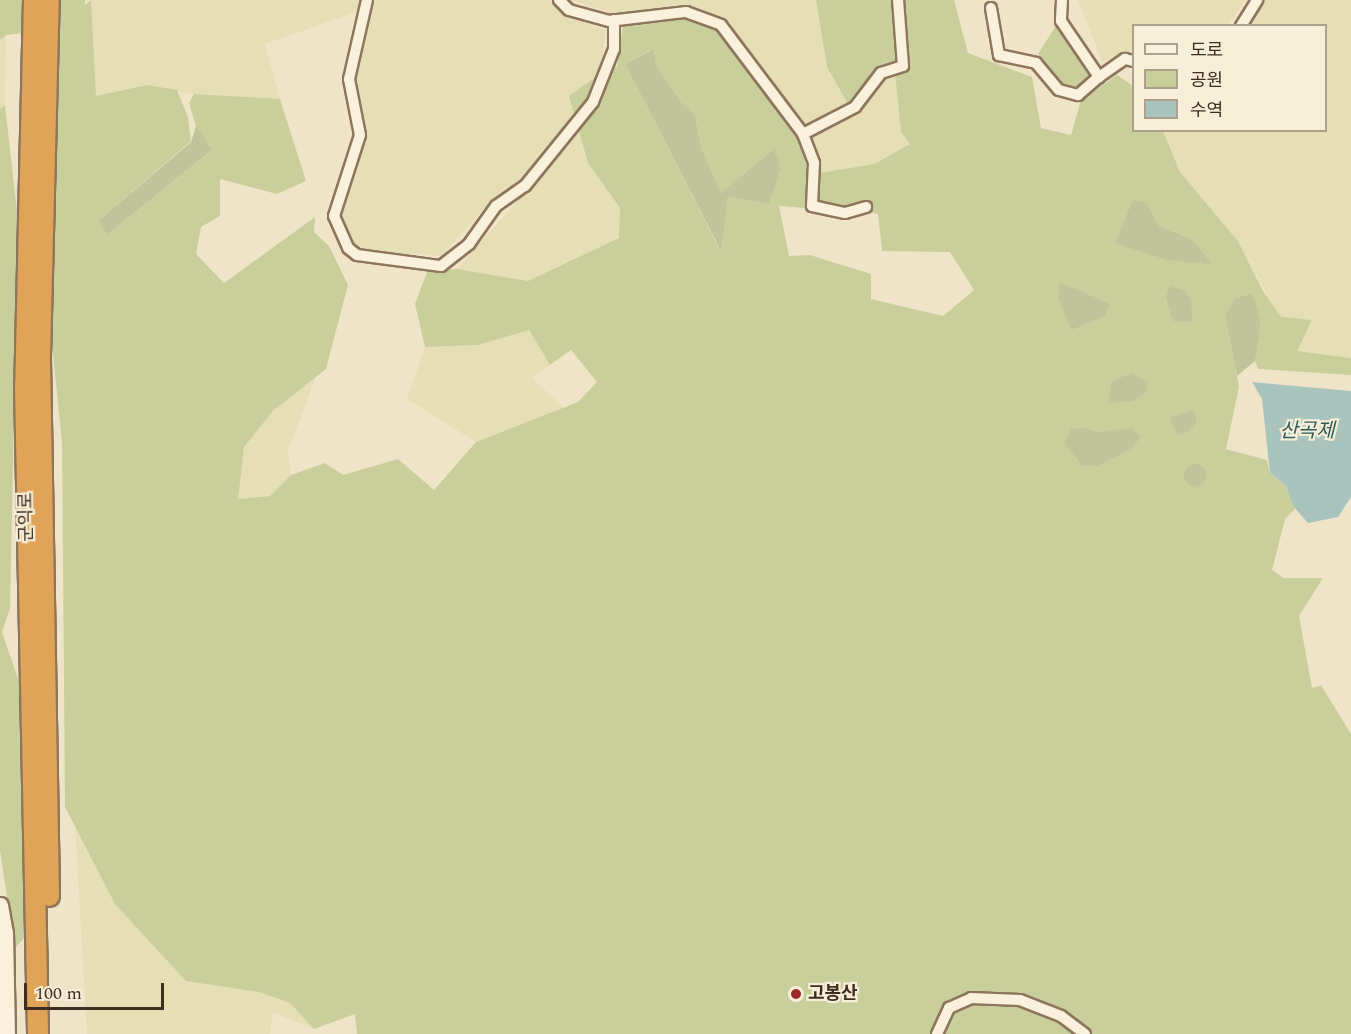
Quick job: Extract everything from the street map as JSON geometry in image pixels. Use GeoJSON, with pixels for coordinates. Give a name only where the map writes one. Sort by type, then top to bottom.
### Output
{"type":"FeatureCollection","features":[{"type":"Feature","properties":{"kind":"highway","name":"군익로"},"geometry":{"type":"LineString","coordinates":[[34,0],[25,385],[38,1034]]}},
{"type":"Feature","properties":{"kind":"highway","name":"군익로"},"geometry":{"type":"LineString","coordinates":[[50,0],[40,357],[51,1034]]}},
{"type":"Feature","properties":{"kind":"street"},"geometry":{"type":"LineString","coordinates":[[366,0],[349,79],[360,135],[334,216],[348,248],[357,255],[441,266],[469,243],[496,206],[525,186],[593,102],[614,49],[614,20]]}},
{"type":"Feature","properties":{"kind":"street"},"geometry":{"type":"LineString","coordinates":[[559,0],[569,10],[614,20],[686,12],[721,25],[803,134],[814,164],[812,206],[845,213],[866,207]]}},
{"type":"Feature","properties":{"kind":"street"},"geometry":{"type":"LineString","coordinates":[[803,134],[855,107],[881,73],[903,66],[898,0]]}},
{"type":"Feature","properties":{"kind":"street"},"geometry":{"type":"LineString","coordinates":[[1062,0],[1060,21],[1099,77]]}},
{"type":"Feature","properties":{"kind":"street"},"geometry":{"type":"LineString","coordinates":[[1242,24],[1257,0]]}},
{"type":"Feature","properties":{"kind":"street"},"geometry":{"type":"LineString","coordinates":[[991,8],[999,55],[1036,63],[1059,90],[1078,95],[1125,59],[1132,61]]}},
{"type":"Feature","properties":{"kind":"street"},"geometry":{"type":"LineString","coordinates":[[0,905],[5,932],[7,1034]]}},
{"type":"Feature","properties":{"kind":"street"},"geometry":{"type":"LineString","coordinates":[[937,1034],[949,1008],[971,998],[1020,1000],[1051,1010],[1085,1034]]}},
{"type":"Feature","properties":{"kind":"shaded area"},"geometry":{"type":"Polygon","coordinates":[[[91,0],[358,0],[362,10],[265,44],[280,99],[194,94],[147,85],[96,96],[91,0]]]}},
{"type":"Feature","properties":{"kind":"shaded area"},"geometry":{"type":"Polygon","coordinates":[[[371,0],[550,0],[564,15],[606,30],[600,74],[570,96],[574,113],[550,147],[520,182],[485,207],[442,256],[363,251],[352,244],[339,214],[356,176],[365,135],[355,77],[371,0]]]}},
{"type":"Feature","properties":{"kind":"shaded area"},"geometry":{"type":"Polygon","coordinates":[[[570,0],[816,0],[827,67],[848,104],[805,125],[719,17],[684,4],[615,14],[570,0]]]}},
{"type":"Feature","properties":{"kind":"shaded area"},"geometry":{"type":"Polygon","coordinates":[[[1078,0],[1246,0],[1229,24],[1132,24],[1132,54],[1102,61],[1078,0]]]}},
{"type":"Feature","properties":{"kind":"shaded area"},"geometry":{"type":"Polygon","coordinates":[[[1265,0],[1351,0],[1351,358],[1297,351],[1238,241],[1180,172],[1163,132],[1327,132],[1327,24],[1251,24],[1265,0]]]}},
{"type":"Feature","properties":{"kind":"shaded area"},"geometry":{"type":"Polygon","coordinates":[[[6,35],[5,105],[0,109],[0,40],[6,35]]]}},
{"type":"Feature","properties":{"kind":"shaded area"},"geometry":{"type":"Polygon","coordinates":[[[896,75],[901,132],[910,144],[874,164],[820,173],[810,137],[859,111],[881,80],[896,75]]]}},
{"type":"Feature","properties":{"kind":"shaded area"},"geometry":{"type":"Polygon","coordinates":[[[579,132],[588,163],[620,208],[619,238],[528,281],[457,269],[579,132]]]}},
{"type":"Feature","properties":{"kind":"shaded area"},"geometry":{"type":"Polygon","coordinates":[[[529,330],[550,365],[532,378],[564,408],[476,442],[407,399],[425,347],[478,345],[529,330]]]}},
{"type":"Feature","properties":{"kind":"shaded area"},"geometry":{"type":"Polygon","coordinates":[[[316,377],[288,450],[291,475],[270,496],[237,499],[244,447],[273,411],[316,377]]]}},
{"type":"Feature","properties":{"kind":"shaded area"},"geometry":{"type":"Polygon","coordinates":[[[75,825],[186,981],[259,992],[290,1003],[314,1029],[273,1012],[270,1034],[87,1034],[75,825]]]}},
{"type":"Feature","properties":{"kind":"green space"},"geometry":{"type":"Polygon","coordinates":[[[0,0],[23,0],[24,33],[6,35],[0,40],[0,0]]]}},
{"type":"Feature","properties":{"kind":"green space"},"geometry":{"type":"Polygon","coordinates":[[[59,0],[85,0],[85,5],[91,0],[96,96],[147,85],[177,90],[188,117],[191,141],[98,221],[107,235],[211,151],[196,126],[189,103],[194,94],[280,99],[306,181],[277,194],[220,179],[220,216],[201,227],[196,254],[224,283],[315,217],[314,232],[329,246],[348,285],[326,369],[273,411],[244,447],[238,499],[270,496],[291,475],[325,463],[343,475],[398,459],[434,490],[476,442],[578,402],[597,382],[571,350],[550,365],[529,330],[478,345],[425,347],[415,304],[427,272],[457,269],[528,281],[619,238],[620,208],[588,163],[569,96],[600,74],[617,67],[623,25],[688,17],[717,30],[799,141],[809,176],[805,208],[779,206],[789,256],[810,255],[871,274],[871,299],[943,316],[974,290],[950,252],[882,251],[878,214],[818,202],[820,173],[874,164],[910,144],[901,132],[894,62],[871,76],[848,104],[827,67],[816,0],[954,0],[968,53],[1032,77],[1041,128],[1071,135],[1081,100],[1117,75],[1132,85],[1132,132],[1163,132],[1180,172],[1238,241],[1263,291],[1281,317],[1312,320],[1297,351],[1351,358],[1351,375],[1258,369],[1255,361],[1259,339],[1225,316],[1239,387],[1226,449],[1267,460],[1270,473],[1286,486],[1295,509],[1285,519],[1272,570],[1284,578],[1323,578],[1299,616],[1312,688],[1321,685],[1351,734],[1351,1034],[357,1034],[355,1014],[314,1029],[290,1003],[259,992],[186,981],[115,904],[65,807],[62,443],[52,345],[51,133],[59,0]],[[652,49],[625,64],[720,250],[728,197],[769,204],[781,167],[773,150],[721,194],[702,150],[695,115],[682,103],[656,65],[652,49]],[[1147,203],[1115,243],[1211,264],[1192,239],[1159,226],[1147,203]]]}},
{"type":"Feature","properties":{"kind":"green space"},"geometry":{"type":"Polygon","coordinates":[[[1057,24],[1091,74],[1080,86],[1059,86],[1038,54],[1057,24]]]}},
{"type":"Feature","properties":{"kind":"green space"},"geometry":{"type":"Polygon","coordinates":[[[653,49],[656,65],[682,103],[695,115],[702,150],[721,193],[774,149],[781,168],[769,204],[728,197],[721,251],[625,64],[653,49]]]}},
{"type":"Feature","properties":{"kind":"green space"},"geometry":{"type":"Polygon","coordinates":[[[5,105],[18,220],[10,609],[2,632],[21,687],[25,937],[15,948],[0,851],[0,109],[5,105]]]}},
{"type":"Feature","properties":{"kind":"green space"},"geometry":{"type":"Polygon","coordinates":[[[196,126],[212,150],[107,235],[98,221],[191,142],[196,126]]]}},
{"type":"Feature","properties":{"kind":"green space"},"geometry":{"type":"Polygon","coordinates":[[[1133,200],[1147,203],[1159,226],[1192,239],[1212,264],[1167,260],[1115,243],[1133,200]]]}},
{"type":"Feature","properties":{"kind":"green space"},"geometry":{"type":"Polygon","coordinates":[[[1059,282],[1110,304],[1105,316],[1071,330],[1059,299],[1059,282]]]}},
{"type":"Feature","properties":{"kind":"green space"},"geometry":{"type":"Polygon","coordinates":[[[1170,286],[1185,291],[1191,299],[1192,322],[1173,321],[1166,297],[1170,286]]]}},
{"type":"Feature","properties":{"kind":"green space"},"geometry":{"type":"Polygon","coordinates":[[[1252,294],[1260,318],[1255,361],[1237,376],[1225,316],[1235,298],[1252,294]]]}},
{"type":"Feature","properties":{"kind":"green space"},"geometry":{"type":"Polygon","coordinates":[[[1132,373],[1148,383],[1146,392],[1133,401],[1108,403],[1112,381],[1132,373]]]}},
{"type":"Feature","properties":{"kind":"green space"},"geometry":{"type":"Polygon","coordinates":[[[1193,410],[1197,421],[1189,431],[1177,435],[1170,417],[1193,410]]]}},
{"type":"Feature","properties":{"kind":"green space"},"geometry":{"type":"Polygon","coordinates":[[[1084,428],[1098,432],[1132,428],[1141,437],[1132,448],[1098,466],[1082,466],[1065,443],[1071,429],[1084,428]]]}},
{"type":"Feature","properties":{"kind":"green space"},"geometry":{"type":"Polygon","coordinates":[[[1195,464],[1203,467],[1206,475],[1203,483],[1195,486],[1187,483],[1184,475],[1187,467],[1195,464]]]}},
{"type":"Feature","properties":{"kind":"water","name":"산곡제"},"geometry":{"type":"Polygon","coordinates":[[[1252,382],[1351,391],[1351,497],[1338,517],[1308,523],[1293,506],[1286,486],[1270,473],[1262,399],[1252,382]]]}},
{"type":"Feature","properties":{"kind":"place","name":"고봉산"},"geometry":{"type":"Point","coordinates":[796,994]}}]}
